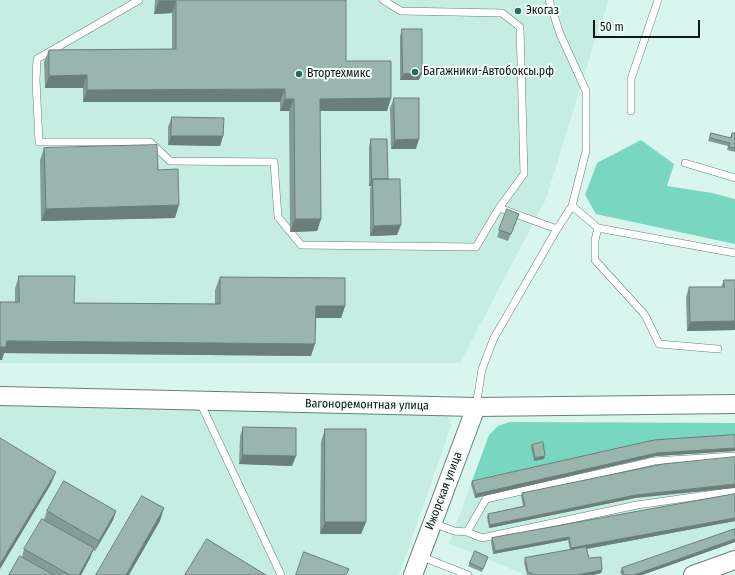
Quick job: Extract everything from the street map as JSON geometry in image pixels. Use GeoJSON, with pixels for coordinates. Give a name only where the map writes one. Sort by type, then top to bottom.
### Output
{"type":"FeatureCollection","features":[{"type":"Feature","properties":{"kind":"street","name":"Вагоноремонтная улица"},"geometry":{"type":"LineString","coordinates":[[0,396],[476,407],[735,404]]}},
{"type":"Feature","properties":{"kind":"street","name":"Ижорская улица"},"geometry":{"type":"LineString","coordinates":[[413,575],[476,407]]}},
{"type":"Feature","properties":{"kind":"street"},"geometry":{"type":"LineString","coordinates":[[693,575],[735,560]]}},
{"type":"Feature","properties":{"kind":"lane"},"geometry":{"type":"LineString","coordinates":[[140,0],[37,59],[36,80],[39,142],[150,142],[170,161],[274,162],[278,217],[301,245],[476,247],[500,208],[524,174],[520,26],[502,13],[401,11],[383,0]]}},
{"type":"Feature","properties":{"kind":"lane"},"geometry":{"type":"LineString","coordinates":[[476,407],[482,369],[494,338],[557,229],[572,206],[586,151],[586,91],[560,34],[549,0]]}},
{"type":"Feature","properties":{"kind":"lane"},"geometry":{"type":"LineString","coordinates":[[631,111],[632,79],[658,0]]}},
{"type":"Feature","properties":{"kind":"lane"},"geometry":{"type":"LineString","coordinates":[[685,163],[735,178]]}},
{"type":"Feature","properties":{"kind":"lane"},"geometry":{"type":"LineString","coordinates":[[572,206],[598,228],[735,253]]}},
{"type":"Feature","properties":{"kind":"lane"},"geometry":{"type":"LineString","coordinates":[[500,208],[557,229]]}},
{"type":"Feature","properties":{"kind":"lane"},"geometry":{"type":"LineString","coordinates":[[598,228],[595,240],[595,260],[645,315],[659,344],[718,349]]}},
{"type":"Feature","properties":{"kind":"lane"},"geometry":{"type":"LineString","coordinates":[[200,401],[281,575]]}},
{"type":"Feature","properties":{"kind":"lane"},"geometry":{"type":"LineString","coordinates":[[467,532],[486,499],[654,461],[735,456]]}},
{"type":"Feature","properties":{"kind":"lane"},"geometry":{"type":"LineString","coordinates":[[432,522],[454,531],[467,532],[482,538],[637,505],[735,491]]}},
{"type":"Feature","properties":{"kind":"lane"},"geometry":{"type":"LineString","coordinates":[[420,556],[465,574]]}},
{"type":"Feature","properties":{"kind":"shaded area"},"geometry":{"type":"Polygon","coordinates":[[[0,0],[609,0],[594,43],[546,199],[460,363],[0,363],[0,0]]]}},
{"type":"Feature","properties":{"kind":"shaded area"},"geometry":{"type":"Polygon","coordinates":[[[0,406],[436,410],[443,412],[447,416],[451,426],[399,575],[0,575],[0,406]]]}},
{"type":"Feature","properties":{"kind":"shaded area"},"geometry":{"type":"Polygon","coordinates":[[[735,438],[735,542],[642,575],[526,575],[449,544],[471,484],[735,438]]]}},
{"type":"Feature","properties":{"kind":"green space"},"geometry":{"type":"Polygon","coordinates":[[[641,140],[674,164],[667,186],[712,193],[735,199],[735,244],[596,214],[585,195],[597,163],[641,140]]]}},
{"type":"Feature","properties":{"kind":"green space"},"geometry":{"type":"Polygon","coordinates":[[[510,422],[735,423],[735,438],[471,484],[489,435],[498,426],[510,422]]]}},
{"type":"Feature","properties":{"kind":"building"},"geometry":{"type":"Polygon","coordinates":[[[159,0],[346,0],[346,61],[391,61],[391,98],[320,99],[321,219],[295,219],[294,99],[285,99],[285,89],[87,90],[87,75],[49,76],[49,50],[176,49],[176,1],[159,0]]]}},
{"type":"Feature","properties":{"kind":"building"},"geometry":{"type":"Polygon","coordinates":[[[402,29],[422,29],[422,73],[403,74],[402,29]]]}},
{"type":"Feature","properties":{"kind":"building"},"geometry":{"type":"Polygon","coordinates":[[[394,98],[419,98],[419,139],[395,140],[394,98]]]}},
{"type":"Feature","properties":{"kind":"building"},"geometry":{"type":"Polygon","coordinates":[[[172,117],[224,118],[223,136],[171,136],[172,117]]]}},
{"type":"Feature","properties":{"kind":"building"},"geometry":{"type":"Polygon","coordinates":[[[711,133],[731,138],[732,133],[735,133],[735,148],[729,147],[730,143],[710,138],[711,133]]]}},
{"type":"Feature","properties":{"kind":"building"},"geometry":{"type":"Polygon","coordinates":[[[371,139],[387,139],[388,179],[372,179],[371,139]]]}},
{"type":"Feature","properties":{"kind":"building"},"geometry":{"type":"Polygon","coordinates":[[[157,145],[158,170],[178,169],[179,205],[46,209],[44,148],[157,145]]]}},
{"type":"Feature","properties":{"kind":"building"},"geometry":{"type":"Polygon","coordinates":[[[373,179],[400,179],[401,225],[374,226],[373,179]]]}},
{"type":"Feature","properties":{"kind":"building"},"geometry":{"type":"Polygon","coordinates":[[[507,209],[519,214],[511,234],[499,230],[507,209]]]}},
{"type":"Feature","properties":{"kind":"building"},"geometry":{"type":"Polygon","coordinates":[[[19,276],[75,276],[74,303],[220,304],[220,277],[345,278],[345,306],[316,306],[315,344],[7,341],[6,347],[0,347],[0,302],[19,302],[19,276]]]}},
{"type":"Feature","properties":{"kind":"building"},"geometry":{"type":"Polygon","coordinates":[[[724,280],[735,280],[735,321],[690,322],[689,287],[724,287],[724,280]]]}},
{"type":"Feature","properties":{"kind":"building"},"geometry":{"type":"Polygon","coordinates":[[[243,427],[296,428],[296,456],[243,455],[243,427]]]}},
{"type":"Feature","properties":{"kind":"building"},"geometry":{"type":"Polygon","coordinates":[[[325,429],[366,429],[366,522],[325,522],[325,429]]]}},
{"type":"Feature","properties":{"kind":"building"},"geometry":{"type":"Polygon","coordinates":[[[735,435],[735,448],[657,453],[476,494],[472,481],[654,440],[735,435]]]}},
{"type":"Feature","properties":{"kind":"building"},"geometry":{"type":"Polygon","coordinates":[[[0,438],[56,472],[0,564],[0,438]]]}},
{"type":"Feature","properties":{"kind":"building"},"geometry":{"type":"Polygon","coordinates":[[[543,442],[545,456],[535,458],[532,445],[543,442]]]}},
{"type":"Feature","properties":{"kind":"building"},"geometry":{"type":"Polygon","coordinates":[[[735,457],[735,484],[636,495],[490,525],[488,514],[525,506],[522,493],[663,464],[735,457]]]}},
{"type":"Feature","properties":{"kind":"building"},"geometry":{"type":"Polygon","coordinates":[[[64,481],[116,511],[99,541],[47,511],[64,481]]]}},
{"type":"Feature","properties":{"kind":"building"},"geometry":{"type":"Polygon","coordinates":[[[735,494],[735,518],[571,548],[569,537],[495,551],[492,538],[735,494]]]}},
{"type":"Feature","properties":{"kind":"building"},"geometry":{"type":"Polygon","coordinates":[[[142,496],[164,508],[126,575],[96,575],[142,496]]]}},
{"type":"Feature","properties":{"kind":"building"},"geometry":{"type":"Polygon","coordinates":[[[42,519],[94,548],[79,575],[70,575],[24,549],[42,519]]]}},
{"type":"Feature","properties":{"kind":"building"},"geometry":{"type":"Polygon","coordinates":[[[735,529],[735,539],[634,575],[624,575],[622,568],[735,529]]]}},
{"type":"Feature","properties":{"kind":"building"},"geometry":{"type":"Polygon","coordinates":[[[207,539],[266,575],[185,575],[207,539]]]}},
{"type":"Feature","properties":{"kind":"building"},"geometry":{"type":"Polygon","coordinates":[[[586,547],[589,558],[601,557],[602,570],[577,575],[535,575],[528,572],[525,558],[586,547]]]}},
{"type":"Feature","properties":{"kind":"building"},"geometry":{"type":"Polygon","coordinates":[[[475,551],[488,557],[483,569],[470,563],[475,551]]]}},
{"type":"Feature","properties":{"kind":"building"},"geometry":{"type":"Polygon","coordinates":[[[304,552],[349,569],[346,575],[296,575],[304,552]]]}},
{"type":"Feature","properties":{"kind":"building"},"geometry":{"type":"Polygon","coordinates":[[[20,556],[54,575],[9,575],[20,556]]]}},
{"type":"Feature","properties":{"kind":"place","name":"Экогаз"},"geometry":{"type":"Point","coordinates":[518,11]}},
{"type":"Feature","properties":{"kind":"place","name":"Багажники-Автобоксы.рф"},"geometry":{"type":"Point","coordinates":[415,72]}},
{"type":"Feature","properties":{"kind":"place","name":"Втортехмикс"},"geometry":{"type":"Point","coordinates":[299,74]}}]}
